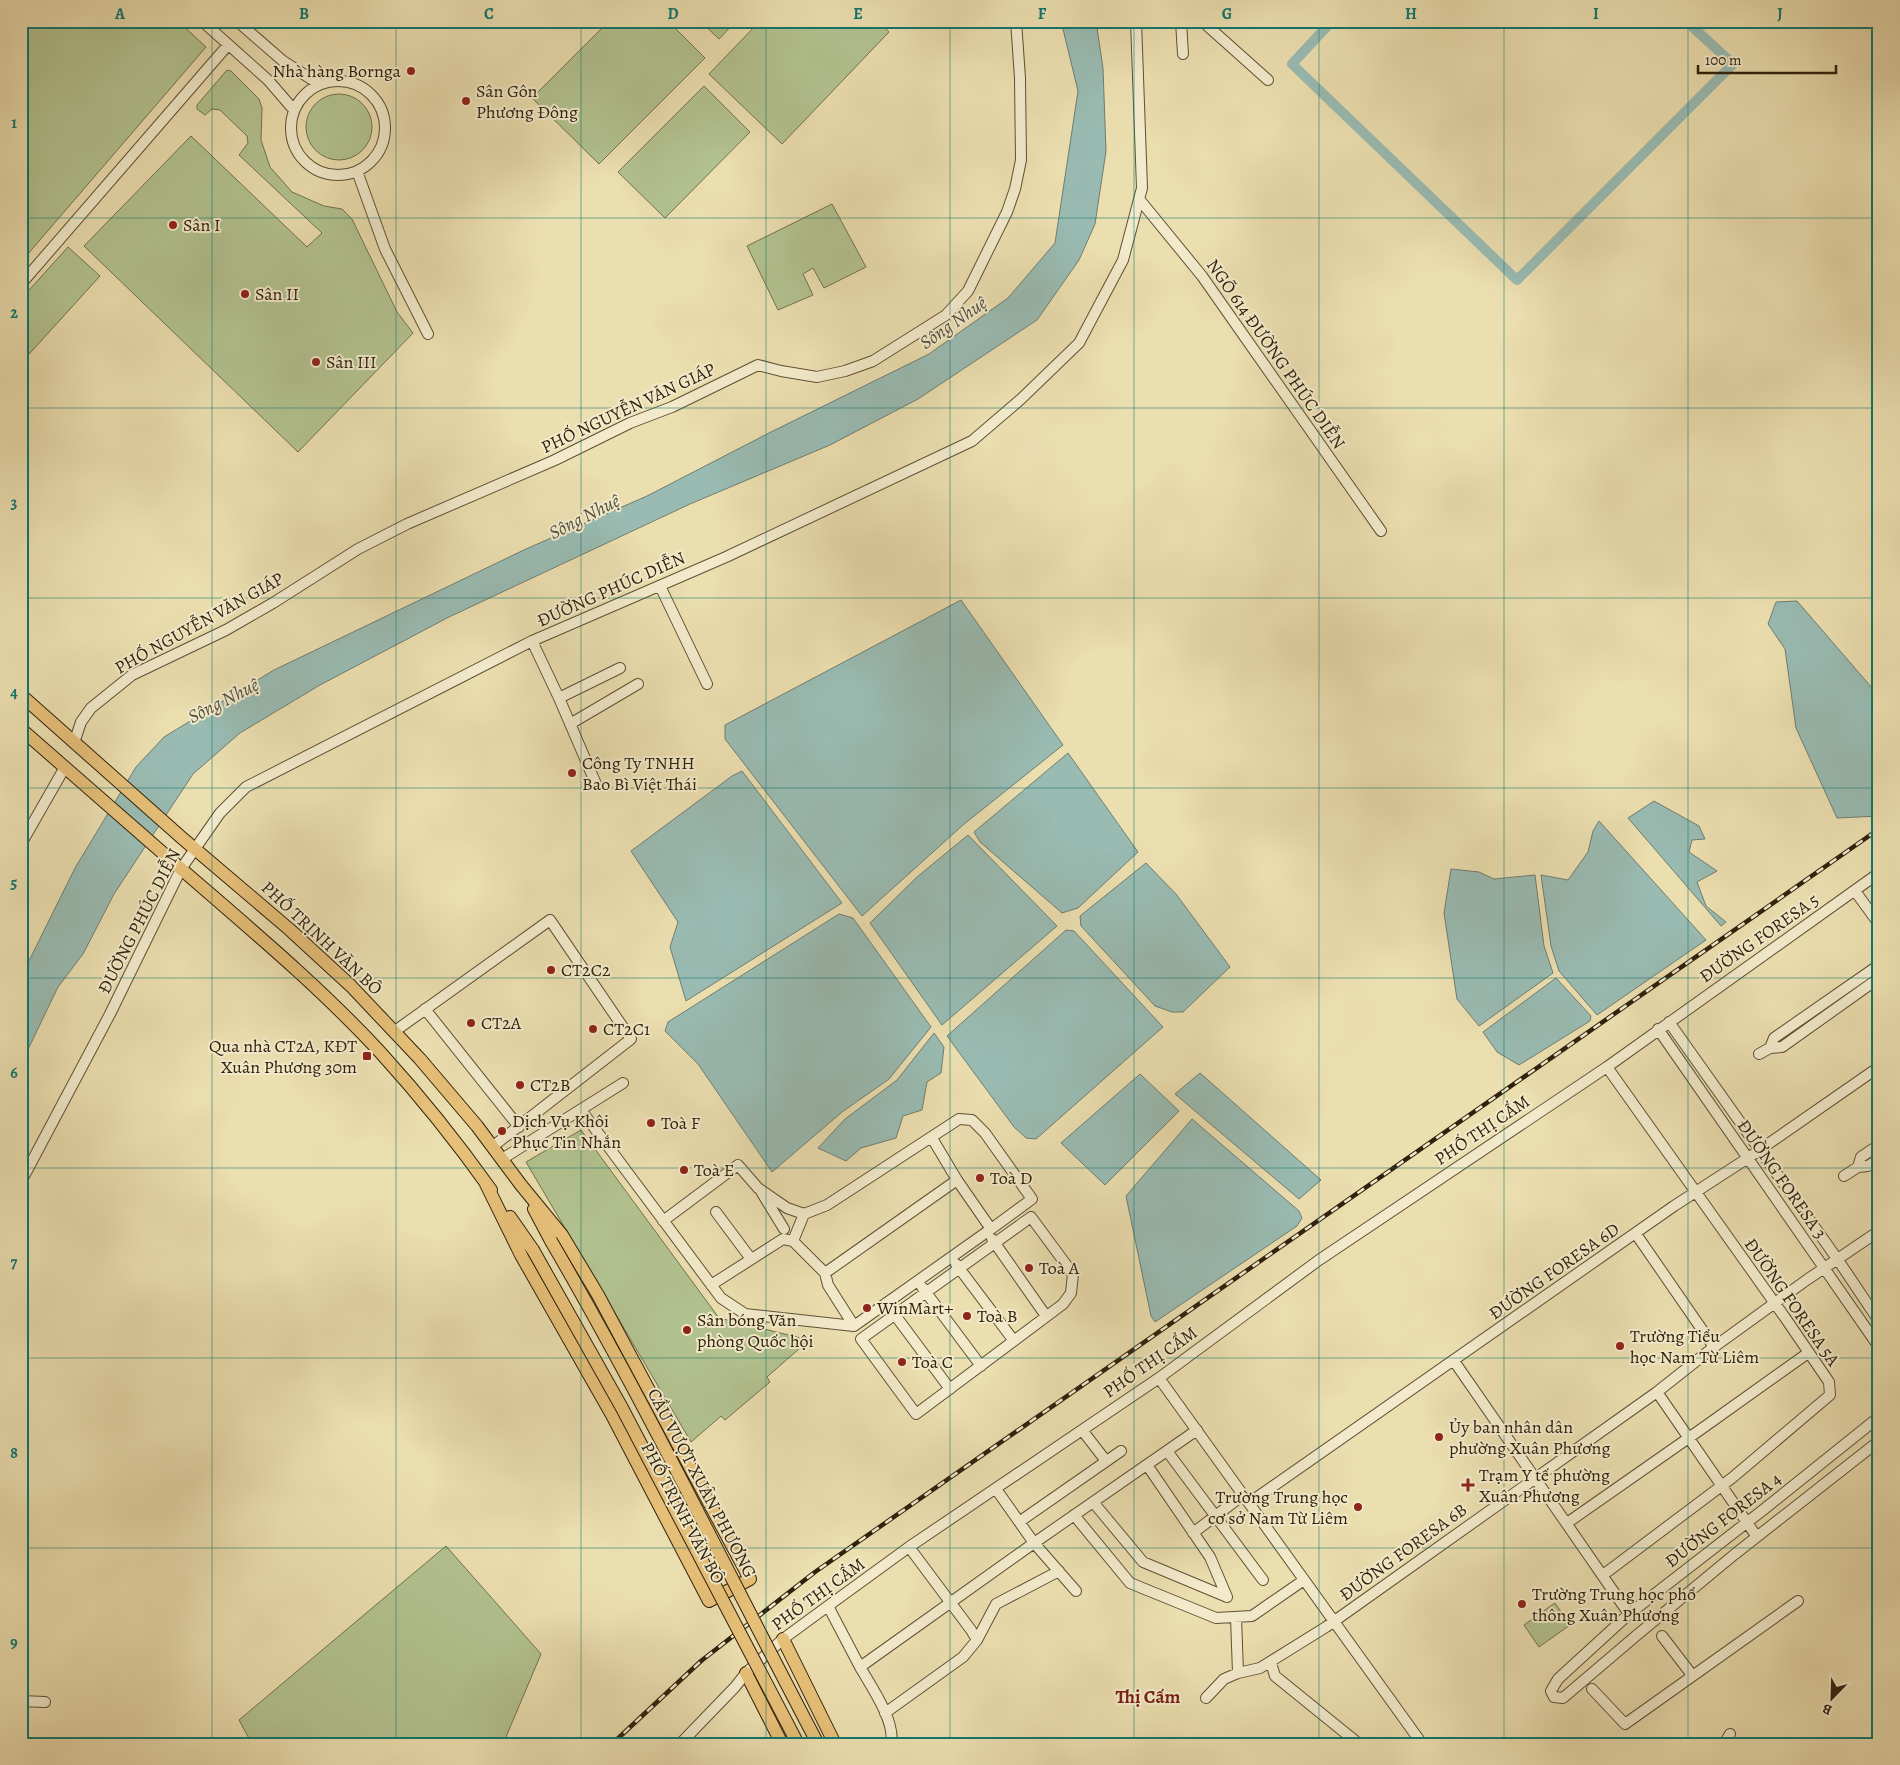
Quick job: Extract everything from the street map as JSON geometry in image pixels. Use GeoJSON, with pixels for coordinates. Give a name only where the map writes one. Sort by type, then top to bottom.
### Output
{"type":"FeatureCollection","features":[{"type":"Feature","properties":{"kind":"main road","name":"PHỐ TRỊNH VĂN BÔ"},"geometry":{"type":"LineString","coordinates":[[21,696],[182,838],[289,929],[351,986],[395,1031],[464,1111],[562,1235],[598,1295],[750,1578],[709,1601],[608,1408],[521,1255],[486,1184]]}},
{"type":"Feature","properties":{"kind":"main road","name":"PHỐ TRỊNH VĂN BÔ"},"geometry":{"type":"LineString","coordinates":[[21,729],[268,944],[379,1051],[449,1132],[533,1250]]}},
{"type":"Feature","properties":{"kind":"main road","name":"PHỐ TRỊNH VĂN BÔ"},"geometry":{"type":"LineString","coordinates":[[521,1185],[551,1241]]}},
{"type":"Feature","properties":{"kind":"main road","name":"CẦU VƯỢT XUÂN PHƯƠNG"},"geometry":{"type":"LineString","coordinates":[[551,1241],[583,1296],[666,1450],[818,1744]]}},
{"type":"Feature","properties":{"kind":"main road","name":"CẦU VƯỢT XUÂN PHƯƠNG"},"geometry":{"type":"LineString","coordinates":[[533,1250],[626,1416],[798,1744]]}},
{"type":"Feature","properties":{"kind":"main road"},"geometry":{"type":"LineString","coordinates":[[782,1639],[836,1744]]}},
{"type":"Feature","properties":{"kind":"main road"},"geometry":{"type":"LineString","coordinates":[[746,1673],[782,1744]]}},
{"type":"Feature","properties":{"kind":"street"},"geometry":{"type":"LineString","coordinates":[[202,21],[268,80],[294,110]]}},
{"type":"Feature","properties":{"kind":"street"},"geometry":{"type":"LineString","coordinates":[[237,21],[283,61],[319,84]]}},
{"type":"Feature","properties":{"kind":"street","name":"PHỐ NGUYỄN VĂN GIÁP"},"geometry":{"type":"LineString","coordinates":[[74,742],[81,722],[91,708],[132,675],[226,630],[273,604],[358,548],[407,524],[555,460],[630,423],[672,407],[758,364],[781,371],[817,377],[845,371],[873,361],[946,316],[968,290],[1007,212],[1015,189],[1021,160],[1020,78],[1016,21]]}},
{"type":"Feature","properties":{"kind":"street","name":"ĐƯỜNG PHÚC DIỄN"},"geometry":{"type":"LineString","coordinates":[[21,1182],[110,1014],[181,869],[220,813],[246,787],[532,642],[726,557],[972,441],[1021,399],[1080,343],[1123,260],[1142,188],[1136,21]]}},
{"type":"Feature","properties":{"kind":"street"},"geometry":{"type":"LineString","coordinates":[[1182,21],[1183,54]]}},
{"type":"Feature","properties":{"kind":"street"},"geometry":{"type":"LineString","coordinates":[[1202,21],[1268,80]]}},
{"type":"Feature","properties":{"kind":"street"},"geometry":{"type":"LineString","coordinates":[[21,284],[228,45]]}},
{"type":"Feature","properties":{"kind":"street"},"geometry":{"type":"LineString","coordinates":[[337,81],[355,84],[368,91],[378,102],[384,116],[385,130],[382,145],[377,156],[357,172],[342,175],[326,174],[305,162],[299,156],[292,142],[290,126],[294,110],[308,91],[319,84],[337,81]]}},
{"type":"Feature","properties":{"kind":"street"},"geometry":{"type":"LineString","coordinates":[[357,172],[385,249],[428,334]]}},
{"type":"Feature","properties":{"kind":"street","name":"NGÕ 614 ĐƯỜNG PHÚC DIỄN"},"geometry":{"type":"LineString","coordinates":[[1139,199],[1202,276],[1381,531]]}},
{"type":"Feature","properties":{"kind":"street"},"geometry":{"type":"LineString","coordinates":[[660,586],[707,684]]}},
{"type":"Feature","properties":{"kind":"street"},"geometry":{"type":"LineString","coordinates":[[532,642],[559,698],[596,784]]}},
{"type":"Feature","properties":{"kind":"street"},"geometry":{"type":"LineString","coordinates":[[559,698],[620,668]]}},
{"type":"Feature","properties":{"kind":"street"},"geometry":{"type":"LineString","coordinates":[[570,724],[638,684]]}},
{"type":"Feature","properties":{"kind":"street"},"geometry":{"type":"LineString","coordinates":[[21,844],[65,767]]}},
{"type":"Feature","properties":{"kind":"street","name":"ĐƯỜNG FORESA 5"},"geometry":{"type":"LineString","coordinates":[[1658,1029],[1879,873]]}},
{"type":"Feature","properties":{"kind":"street"},"geometry":{"type":"LineString","coordinates":[[1855,891],[1879,924]]}},
{"type":"Feature","properties":{"kind":"street"},"geometry":{"type":"LineString","coordinates":[[395,1031],[550,920],[631,1040],[492,1146]]}},
{"type":"Feature","properties":{"kind":"street"},"geometry":{"type":"LineString","coordinates":[[1770,1048],[1774,1038],[1879,965]]}},
{"type":"Feature","properties":{"kind":"street"},"geometry":{"type":"LineString","coordinates":[[1759,1054],[1770,1048],[1782,1047],[1879,978]]}},
{"type":"Feature","properties":{"kind":"street"},"geometry":{"type":"LineString","coordinates":[[425,1009],[519,1127]]}},
{"type":"Feature","properties":{"kind":"street","name":"ĐƯỜNG FORESA 3"},"geometry":{"type":"LineString","coordinates":[[1669,1022],[1838,1260],[1879,1321]]}},
{"type":"Feature","properties":{"kind":"street","name":"ĐƯỜNG FORESA 3"},"geometry":{"type":"LineString","coordinates":[[1658,1029],[1879,1347]]}},
{"type":"Feature","properties":{"kind":"street","name":"PHỐ THỊ CẨM"},"geometry":{"type":"LineString","coordinates":[[680,1744],[746,1673],[782,1639],[909,1547],[1159,1378],[1319,1260],[1607,1067],[1658,1029]]}},
{"type":"Feature","properties":{"kind":"street","name":"ĐƯỜNG FORESA 5A"},"geometry":{"type":"LineString","coordinates":[[1603,1575],[1721,1487],[1830,1396],[1828,1382],[1775,1303],[1607,1067]]}},
{"type":"Feature","properties":{"kind":"street","name":"ĐƯỜNG FORESA 6D"},"geometry":{"type":"LineString","coordinates":[[1193,1532],[1215,1515],[1246,1499],[1454,1362],[1695,1192],[1748,1158],[1879,1067]]}},
{"type":"Feature","properties":{"kind":"street"},"geometry":{"type":"LineString","coordinates":[[502,1160],[623,1083]]}},
{"type":"Feature","properties":{"kind":"street"},"geometry":{"type":"LineString","coordinates":[[580,1110],[663,1221],[711,1285],[721,1298],[744,1314],[854,1326],[1032,1199],[986,1133],[972,1120],[959,1119],[827,1205],[804,1214],[786,1236],[711,1285]]}},
{"type":"Feature","properties":{"kind":"street"},"geometry":{"type":"LineString","coordinates":[[932,1138],[989,1230],[995,1243],[1046,1316]]}},
{"type":"Feature","properties":{"kind":"street"},"geometry":{"type":"LineString","coordinates":[[1858,1167],[1861,1157],[1879,1145]]}},
{"type":"Feature","properties":{"kind":"street"},"geometry":{"type":"LineString","coordinates":[[1844,1176],[1858,1167],[1868,1166],[1879,1159]]}},
{"type":"Feature","properties":{"kind":"street"},"geometry":{"type":"LineString","coordinates":[[663,1221],[738,1165],[758,1188],[786,1236],[825,1273],[828,1285],[854,1326]]}},
{"type":"Feature","properties":{"kind":"street"},"geometry":{"type":"LineString","coordinates":[[825,1273],[957,1180]]}},
{"type":"Feature","properties":{"kind":"street"},"geometry":{"type":"LineString","coordinates":[[758,1188],[787,1208],[804,1214]]}},
{"type":"Feature","properties":{"kind":"street"},"geometry":{"type":"LineString","coordinates":[[786,1236],[787,1208]]}},
{"type":"Feature","properties":{"kind":"street"},"geometry":{"type":"LineString","coordinates":[[716,1212],[750,1259]]}},
{"type":"Feature","properties":{"kind":"street"},"geometry":{"type":"LineString","coordinates":[[1031,1217],[1073,1274],[1071,1293],[1063,1304],[916,1414],[861,1339],[995,1243],[1031,1217]]}},
{"type":"Feature","properties":{"kind":"street","name":"ĐƯỜNG FORESA 6B"},"geometry":{"type":"LineString","coordinates":[[1206,1698],[1224,1679],[1271,1663],[1334,1621],[1657,1392],[1714,1347],[1775,1303],[1879,1231]]}},
{"type":"Feature","properties":{"kind":"street"},"geometry":{"type":"LineString","coordinates":[[1636,1234],[1714,1347]]}},
{"type":"Feature","properties":{"kind":"street"},"geometry":{"type":"LineString","coordinates":[[952,1257],[1014,1341]]}},
{"type":"Feature","properties":{"kind":"street"},"geometry":{"type":"LineString","coordinates":[[917,1281],[981,1366]]}},
{"type":"Feature","properties":{"kind":"street"},"geometry":{"type":"LineString","coordinates":[[886,1303],[950,1389]]}},
{"type":"Feature","properties":{"kind":"street"},"geometry":{"type":"LineString","coordinates":[[1567,1523],[1808,1353]]}},
{"type":"Feature","properties":{"kind":"street"},"geometry":{"type":"LineString","coordinates":[[1454,1362],[1629,1614]]}},
{"type":"Feature","properties":{"kind":"street"},"geometry":{"type":"LineString","coordinates":[[1159,1378],[1420,1741]]}},
{"type":"Feature","properties":{"kind":"street"},"geometry":{"type":"LineString","coordinates":[[1657,1392],[1757,1537]]}},
{"type":"Feature","properties":{"kind":"street","name":"ĐƯỜNG FORESA 4"},"geometry":{"type":"LineString","coordinates":[[1879,1418],[1629,1614],[1558,1679],[1551,1691],[1554,1698],[1563,1698],[1757,1537],[1879,1441]]}},
{"type":"Feature","properties":{"kind":"street"},"geometry":{"type":"LineString","coordinates":[[1082,1430],[1106,1461]]}},
{"type":"Feature","properties":{"kind":"street"},"geometry":{"type":"LineString","coordinates":[[860,1667],[1197,1430]]}},
{"type":"Feature","properties":{"kind":"street"},"geometry":{"type":"LineString","coordinates":[[1019,1522],[1121,1451]]}},
{"type":"Feature","properties":{"kind":"street"},"geometry":{"type":"LineString","coordinates":[[1168,1451],[1263,1580]]}},
{"type":"Feature","properties":{"kind":"street"},"geometry":{"type":"LineString","coordinates":[[1093,1502],[1143,1562],[1227,1598],[1210,1557],[1147,1465]]}},
{"type":"Feature","properties":{"kind":"street"},"geometry":{"type":"LineString","coordinates":[[996,1489],[1034,1543],[1076,1591]]}},
{"type":"Feature","properties":{"kind":"street"},"geometry":{"type":"LineString","coordinates":[[1074,1515],[1130,1583],[1216,1618],[1252,1616],[1304,1580]]}},
{"type":"Feature","properties":{"kind":"street"},"geometry":{"type":"LineString","coordinates":[[909,1547],[976,1640]]}},
{"type":"Feature","properties":{"kind":"street"},"geometry":{"type":"LineString","coordinates":[[885,1713],[963,1657],[976,1640],[996,1604],[1059,1571]]}},
{"type":"Feature","properties":{"kind":"street"},"geometry":{"type":"LineString","coordinates":[[1592,1689],[1625,1724],[1798,1600]]}},
{"type":"Feature","properties":{"kind":"street"},"geometry":{"type":"LineString","coordinates":[[828,1606],[885,1713],[891,1730],[891,1744]]}},
{"type":"Feature","properties":{"kind":"street"},"geometry":{"type":"LineString","coordinates":[[1236,1617],[1238,1673]]}},
{"type":"Feature","properties":{"kind":"street"},"geometry":{"type":"LineString","coordinates":[[1662,1636],[1692,1675]]}},
{"type":"Feature","properties":{"kind":"street"},"geometry":{"type":"LineString","coordinates":[[1271,1663],[1275,1676],[1359,1744]]}},
{"type":"Feature","properties":{"kind":"street"},"geometry":{"type":"LineString","coordinates":[[21,1701],[45,1702]]}},
{"type":"Feature","properties":{"kind":"street"},"geometry":{"type":"LineString","coordinates":[[1724,1744],[1730,1734]]}},
{"type":"Feature","properties":{"kind":"green space"},"geometry":{"type":"Polygon","coordinates":[[[21,21],[178,21],[206,47],[21,262],[21,21]]]}},
{"type":"Feature","properties":{"kind":"green space"},"geometry":{"type":"Polygon","coordinates":[[[609,21],[668,21],[705,58],[599,164],[532,98],[609,21]]]}},
{"type":"Feature","properties":{"kind":"green space"},"geometry":{"type":"Polygon","coordinates":[[[700,21],[736,21],[719,39],[700,21]]]}},
{"type":"Feature","properties":{"kind":"green space"},"geometry":{"type":"Polygon","coordinates":[[[760,21],[878,21],[889,32],[782,144],[709,74],[760,21]]]}},
{"type":"Feature","properties":{"kind":"green space"},"geometry":{"type":"Polygon","coordinates":[[[227,70],[231,71],[259,99],[262,108],[261,140],[270,167],[292,192],[324,206],[342,209],[352,219],[397,312],[413,333],[298,452],[84,246],[191,136],[307,247],[322,233],[239,155],[248,143],[247,136],[220,110],[212,109],[205,115],[197,109],[197,105],[227,70]]]}},
{"type":"Feature","properties":{"kind":"green space"},"geometry":{"type":"Polygon","coordinates":[[[704,86],[750,132],[665,218],[618,172],[704,86]]]}},
{"type":"Feature","properties":{"kind":"green space"},"geometry":{"type":"Polygon","coordinates":[[[332,94],[346,94],[358,99],[367,108],[372,120],[370,140],[363,151],[346,160],[332,160],[320,155],[311,146],[306,134],[306,120],[311,108],[320,99],[332,94]]]}},
{"type":"Feature","properties":{"kind":"green space"},"geometry":{"type":"Polygon","coordinates":[[[832,204],[866,267],[824,288],[813,268],[803,274],[813,295],[778,310],[747,246],[832,204]]]}},
{"type":"Feature","properties":{"kind":"green space"},"geometry":{"type":"Polygon","coordinates":[[[68,247],[100,276],[21,363],[21,299],[68,247]]]}},
{"type":"Feature","properties":{"kind":"green space"},"geometry":{"type":"Polygon","coordinates":[[[581,1130],[719,1318],[809,1340],[767,1377],[770,1382],[725,1420],[721,1416],[691,1442],[526,1162],[581,1130]]]}},
{"type":"Feature","properties":{"kind":"green space"},"geometry":{"type":"Polygon","coordinates":[[[446,1546],[541,1654],[503,1744],[252,1744],[239,1720],[446,1546]]]}},
{"type":"Feature","properties":{"kind":"green space"},"geometry":{"type":"Polygon","coordinates":[[[1555,1603],[1570,1625],[1539,1647],[1524,1625],[1555,1603]]]}},
{"type":"Feature","properties":{"kind":"water"},"geometry":{"type":"Polygon","coordinates":[[[1061,21],[1096,21],[1103,68],[1106,151],[1095,224],[1079,260],[1037,320],[918,399],[830,445],[690,504],[449,617],[320,685],[240,733],[193,774],[114,894],[83,954],[58,987],[21,1064],[21,977],[75,868],[136,767],[164,737],[274,670],[526,549],[647,496],[929,354],[1008,298],[1055,243],[1078,91],[1061,21]]]}},
{"type":"Feature","properties":{"kind":"water"},"geometry":{"type":"Polygon","coordinates":[[[961,600],[1063,745],[963,825],[862,916],[725,739],[725,725],[961,600]]]}},
{"type":"Feature","properties":{"kind":"water"},"geometry":{"type":"Polygon","coordinates":[[[1797,601],[1879,696],[1879,816],[1837,818],[1796,728],[1785,649],[1768,624],[1776,602],[1797,601]]]}},
{"type":"Feature","properties":{"kind":"water"},"geometry":{"type":"Polygon","coordinates":[[[1068,753],[1138,852],[1078,908],[1062,913],[980,842],[974,832],[1068,753]]]}},
{"type":"Feature","properties":{"kind":"water"},"geometry":{"type":"Polygon","coordinates":[[[742,771],[842,903],[686,1001],[670,947],[678,922],[631,851],[732,776],[742,771]]]}},
{"type":"Feature","properties":{"kind":"water"},"geometry":{"type":"Polygon","coordinates":[[[1654,801],[1699,826],[1705,839],[1692,840],[1689,852],[1717,871],[1697,882],[1706,906],[1726,922],[1721,926],[1628,818],[1654,801]]]}},
{"type":"Feature","properties":{"kind":"water"},"geometry":{"type":"Polygon","coordinates":[[[1599,821],[1706,940],[1597,1015],[1559,971],[1551,946],[1541,875],[1568,880],[1588,852],[1593,831],[1599,821]]]}},
{"type":"Feature","properties":{"kind":"water"},"geometry":{"type":"Polygon","coordinates":[[[968,835],[1057,926],[942,1025],[870,923],[917,877],[968,835]]]}},
{"type":"Feature","properties":{"kind":"water"},"geometry":{"type":"Polygon","coordinates":[[[1146,863],[1176,894],[1230,967],[1183,1012],[1172,1012],[1155,1006],[1081,926],[1080,916],[1146,863]]]}},
{"type":"Feature","properties":{"kind":"water"},"geometry":{"type":"Polygon","coordinates":[[[1451,869],[1479,872],[1494,879],[1535,875],[1544,946],[1553,973],[1479,1026],[1457,999],[1444,913],[1451,869]]]}},
{"type":"Feature","properties":{"kind":"water"},"geometry":{"type":"Polygon","coordinates":[[[839,914],[853,918],[931,1027],[889,1079],[842,1112],[772,1172],[698,1064],[665,1031],[668,1022],[839,914]]]}},
{"type":"Feature","properties":{"kind":"water"},"geometry":{"type":"Polygon","coordinates":[[[1066,930],[1074,931],[1163,1027],[1036,1139],[1026,1138],[1014,1127],[947,1036],[1066,930]]]}},
{"type":"Feature","properties":{"kind":"water"},"geometry":{"type":"Polygon","coordinates":[[[1556,978],[1591,1016],[1590,1021],[1519,1065],[1497,1052],[1483,1032],[1556,978]]]}},
{"type":"Feature","properties":{"kind":"water"},"geometry":{"type":"Polygon","coordinates":[[[934,1033],[944,1047],[941,1073],[927,1082],[922,1110],[903,1116],[896,1138],[861,1148],[846,1161],[818,1148],[845,1119],[897,1080],[934,1033]]]}},
{"type":"Feature","properties":{"kind":"water"},"geometry":{"type":"Polygon","coordinates":[[[1200,1073],[1321,1180],[1299,1199],[1175,1094],[1200,1073]]]}},
{"type":"Feature","properties":{"kind":"water"},"geometry":{"type":"Polygon","coordinates":[[[1140,1074],[1179,1111],[1105,1185],[1061,1143],[1140,1074]]]}},
{"type":"Feature","properties":{"kind":"water"},"geometry":{"type":"Polygon","coordinates":[[[1192,1119],[1299,1211],[1302,1218],[1297,1226],[1155,1322],[1151,1316],[1126,1196],[1192,1119]]]}},
{"type":"Feature","properties":{"kind":"waterway"},"geometry":{"type":"LineString","coordinates":[[1332,21],[1292,64],[1517,280],[1733,64],[1686,21]]}},
{"type":"Feature","properties":{"kind":"railway"},"geometry":{"type":"LineString","coordinates":[[612,1744],[701,1661],[815,1572],[1879,829]]}},
{"type":"Feature","properties":{"kind":"place","name":"Nhà hàng Bornga"},"geometry":{"type":"Point","coordinates":[411,71]}},
{"type":"Feature","properties":{"kind":"place","name":"Sân Gôn Phương Đông"},"geometry":{"type":"Point","coordinates":[466,101]}},
{"type":"Feature","properties":{"kind":"place","name":"Sân I"},"geometry":{"type":"Point","coordinates":[173,225]}},
{"type":"Feature","properties":{"kind":"place","name":"Sân II"},"geometry":{"type":"Point","coordinates":[245,294]}},
{"type":"Feature","properties":{"kind":"place","name":"Sân III"},"geometry":{"type":"Point","coordinates":[316,362]}},
{"type":"Feature","properties":{"kind":"place","name":"Công Ty TNHH Bao Bì Việt Thái"},"geometry":{"type":"Point","coordinates":[572,773]}},
{"type":"Feature","properties":{"kind":"place","name":"CT2C2"},"geometry":{"type":"Point","coordinates":[551,970]}},
{"type":"Feature","properties":{"kind":"place","name":"CT2A"},"geometry":{"type":"Point","coordinates":[471,1023]}},
{"type":"Feature","properties":{"kind":"place","name":"CT2C1"},"geometry":{"type":"Point","coordinates":[593,1029]}},
{"type":"Feature","properties":{"kind":"place","name":"Qua nhà CT2A, KĐT Xuân Phương 30m"},"geometry":{"type":"Point","coordinates":[367,1056]}},
{"type":"Feature","properties":{"kind":"place","name":"CT2B"},"geometry":{"type":"Point","coordinates":[520,1085]}},
{"type":"Feature","properties":{"kind":"place","name":"Toà F"},"geometry":{"type":"Point","coordinates":[651,1123]}},
{"type":"Feature","properties":{"kind":"place","name":"Dịch Vụ Khôi Phục Tin Nhắn"},"geometry":{"type":"Point","coordinates":[502,1131]}},
{"type":"Feature","properties":{"kind":"place","name":"Toà E"},"geometry":{"type":"Point","coordinates":[684,1170]}},
{"type":"Feature","properties":{"kind":"place","name":"Toà D"},"geometry":{"type":"Point","coordinates":[980,1178]}},
{"type":"Feature","properties":{"kind":"place","name":"Toà A"},"geometry":{"type":"Point","coordinates":[1029,1268]}},
{"type":"Feature","properties":{"kind":"place","name":"WinMart+"},"geometry":{"type":"Point","coordinates":[867,1308]}},
{"type":"Feature","properties":{"kind":"place","name":"Toà B"},"geometry":{"type":"Point","coordinates":[967,1316]}},
{"type":"Feature","properties":{"kind":"place","name":"Sân bóng Văn phòng Quốc hội"},"geometry":{"type":"Point","coordinates":[687,1330]}},
{"type":"Feature","properties":{"kind":"place","name":"Trường Tiểu học Nam Từ Liêm"},"geometry":{"type":"Point","coordinates":[1620,1346]}},
{"type":"Feature","properties":{"kind":"place","name":"Toà C"},"geometry":{"type":"Point","coordinates":[902,1362]}},
{"type":"Feature","properties":{"kind":"place","name":"Ủy ban nhân dân phường Xuân Phương"},"geometry":{"type":"Point","coordinates":[1439,1437]}},
{"type":"Feature","properties":{"kind":"place","name":"Trạm Y tế phường Xuân Phương"},"geometry":{"type":"Point","coordinates":[1468,1485]}},
{"type":"Feature","properties":{"kind":"place","name":"Trường Trung học cơ sở Nam Từ Liêm"},"geometry":{"type":"Point","coordinates":[1358,1507]}},
{"type":"Feature","properties":{"kind":"place","name":"Trường Trung học phổ thông Xuân Phương"},"geometry":{"type":"Point","coordinates":[1522,1604]}},
{"type":"Feature","properties":{"kind":"district","name":"Thị Cấm"},"geometry":{"type":"Point","coordinates":[1148,1697]}},
{"type":"Feature","properties":{"kind":"water label","name":"Sông Nhuệ"},"geometry":{"type":"Point","coordinates":[953,323]}},
{"type":"Feature","properties":{"kind":"water label","name":"Sông Nhuệ"},"geometry":{"type":"Point","coordinates":[584,517]}},
{"type":"Feature","properties":{"kind":"water label","name":"Sông Nhuệ"},"geometry":{"type":"Point","coordinates":[223,701]}}]}
